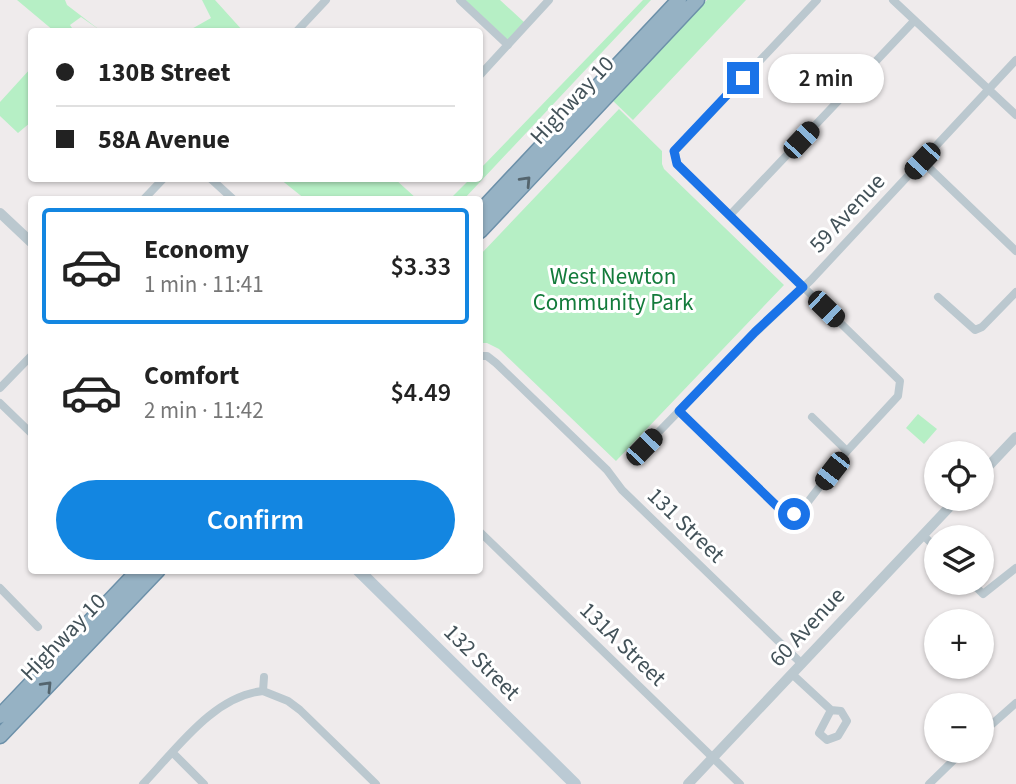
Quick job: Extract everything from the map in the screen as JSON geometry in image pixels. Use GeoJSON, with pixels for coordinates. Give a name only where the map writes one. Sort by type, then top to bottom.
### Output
{"type":"FeatureCollection","features":[{"type":"Feature","properties":{"kind":"highway","name":"Highway 10"},"geometry":{"type":"LineString","coordinates":[[483,209],[679,0]]}},
{"type":"Feature","properties":{"kind":"highway","name":"Highway 10"},"geometry":{"type":"LineString","coordinates":[[483,228],[697,0]]}},
{"type":"Feature","properties":{"kind":"highway","name":"Highway 10"},"geometry":{"type":"LineString","coordinates":[[0,716],[135,574]]}},
{"type":"Feature","properties":{"kind":"highway","name":"Highway 10"},"geometry":{"type":"LineString","coordinates":[[0,736],[154,574]]}},
{"type":"Feature","properties":{"kind":"main road","name":"132 Street"},"geometry":{"type":"LineString","coordinates":[[362,574],[575,784]]}},
{"type":"Feature","properties":{"kind":"street"},"geometry":{"type":"LineString","coordinates":[[460,0],[508,45]]}},
{"type":"Feature","properties":{"kind":"street"},"geometry":{"type":"LineString","coordinates":[[483,72],[549,0]]}},
{"type":"Feature","properties":{"kind":"street"},"geometry":{"type":"LineString","coordinates":[[679,411],[785,514],[801,511],[848,451],[898,396],[900,381],[677,164],[674,151],[817,0]]}},
{"type":"Feature","properties":{"kind":"street"},"geometry":{"type":"LineString","coordinates":[[893,0],[1016,115]]}},
{"type":"Feature","properties":{"kind":"street"},"geometry":{"type":"LineString","coordinates":[[299,28],[319,3]]}},
{"type":"Feature","properties":{"kind":"street"},"geometry":{"type":"LineString","coordinates":[[730,215],[914,21]]}},
{"type":"Feature","properties":{"kind":"street","name":"59 Avenue"},"geometry":{"type":"LineString","coordinates":[[644,447],[755,332],[803,287],[1016,60]]}},
{"type":"Feature","properties":{"kind":"street"},"geometry":{"type":"LineString","coordinates":[[922,161],[1016,251]]}},
{"type":"Feature","properties":{"kind":"street"},"geometry":{"type":"LineString","coordinates":[[147,196],[160,182]]}},
{"type":"Feature","properties":{"kind":"street"},"geometry":{"type":"LineString","coordinates":[[214,182],[229,196]]}},
{"type":"Feature","properties":{"kind":"street"},"geometry":{"type":"LineString","coordinates":[[0,213],[28,239]]}},
{"type":"Feature","properties":{"kind":"street"},"geometry":{"type":"LineString","coordinates":[[938,297],[975,330],[982,327],[1016,292]]}},
{"type":"Feature","properties":{"kind":"street","name":"131 Street"},"geometry":{"type":"LineString","coordinates":[[483,356],[496,363],[588,452],[622,490],[802,664]]}},
{"type":"Feature","properties":{"kind":"street"},"geometry":{"type":"LineString","coordinates":[[0,388],[28,359]]}},
{"type":"Feature","properties":{"kind":"street"},"geometry":{"type":"LineString","coordinates":[[0,403],[28,430]]}},
{"type":"Feature","properties":{"kind":"street"},"geometry":{"type":"LineString","coordinates":[[812,417],[848,451]]}},
{"type":"Feature","properties":{"kind":"street"},"geometry":{"type":"LineString","coordinates":[[994,460],[1016,437]]}},
{"type":"Feature","properties":{"kind":"street","name":"60 Avenue"},"geometry":{"type":"LineString","coordinates":[[688,784],[946,511]]}},
{"type":"Feature","properties":{"kind":"street","name":"131A Street"},"geometry":{"type":"LineString","coordinates":[[483,535],[740,784]]}},
{"type":"Feature","properties":{"kind":"street"},"geometry":{"type":"LineString","coordinates":[[994,585],[1016,568]]}},
{"type":"Feature","properties":{"kind":"street"},"geometry":{"type":"LineString","coordinates":[[0,588],[38,627]]}},
{"type":"Feature","properties":{"kind":"street"},"geometry":{"type":"LineString","coordinates":[[792,674],[831,710]]}},
{"type":"Feature","properties":{"kind":"street"},"geometry":{"type":"LineString","coordinates":[[263,691],[264,677]]}},
{"type":"Feature","properties":{"kind":"street"},"geometry":{"type":"LineString","coordinates":[[143,784],[218,708],[238,697],[263,691],[288,701],[300,710],[376,784]]}},
{"type":"Feature","properties":{"kind":"street"},"geometry":{"type":"LineString","coordinates":[[994,722],[1016,703]]}},
{"type":"Feature","properties":{"kind":"street"},"geometry":{"type":"LineString","coordinates":[[173,753],[204,784]]}},
{"type":"Feature","properties":{"kind":"street"},"geometry":{"type":"LineString","coordinates":[[929,784],[951,763]]}},
{"type":"Feature","properties":{"kind":"green space"},"geometry":{"type":"Polygon","coordinates":[[[17,0],[65,0],[67,5],[97,28],[81,17],[70,25],[72,28],[50,28],[17,0]]]}},
{"type":"Feature","properties":{"kind":"green space"},"geometry":{"type":"Polygon","coordinates":[[[202,0],[215,0],[240,28],[193,28],[211,18],[202,0]]]}},
{"type":"Feature","properties":{"kind":"green space"},"geometry":{"type":"Polygon","coordinates":[[[461,0],[500,0],[525,23],[507,41],[461,0]]]}},
{"type":"Feature","properties":{"kind":"green space"},"geometry":{"type":"Polygon","coordinates":[[[643,0],[651,0],[483,179],[483,166],[643,0]]]}},
{"type":"Feature","properties":{"kind":"green space"},"geometry":{"type":"Polygon","coordinates":[[[707,0],[746,0],[633,120],[612,100],[707,0]]]}},
{"type":"Feature","properties":{"kind":"green space"},"geometry":{"type":"Polygon","coordinates":[[[28,71],[28,125],[18,133],[0,116],[0,102],[28,71]]]}},
{"type":"Feature","properties":{"kind":"green space","name":"West Newton Community Park"},"geometry":{"type":"Polygon","coordinates":[[[619,109],[662,151],[664,169],[784,285],[616,461],[499,349],[483,343],[483,252],[619,109]]]}},
{"type":"Feature","properties":{"kind":"green space"},"geometry":{"type":"Polygon","coordinates":[[[284,182],[398,182],[414,196],[301,196],[284,182]]]}},
{"type":"Feature","properties":{"kind":"green space"},"geometry":{"type":"Polygon","coordinates":[[[467,182],[480,182],[467,196],[453,196],[467,182]]]}},
{"type":"Feature","properties":{"kind":"green space"},"geometry":{"type":"Polygon","coordinates":[[[918,414],[937,429],[924,444],[906,428],[918,414]]]}},
{"type":"Feature","properties":{"kind":"route"},"geometry":{"type":"LineString","coordinates":[[743,78],[674,151],[677,164],[803,287],[755,332],[679,411],[785,514],[794,514]]}}]}
